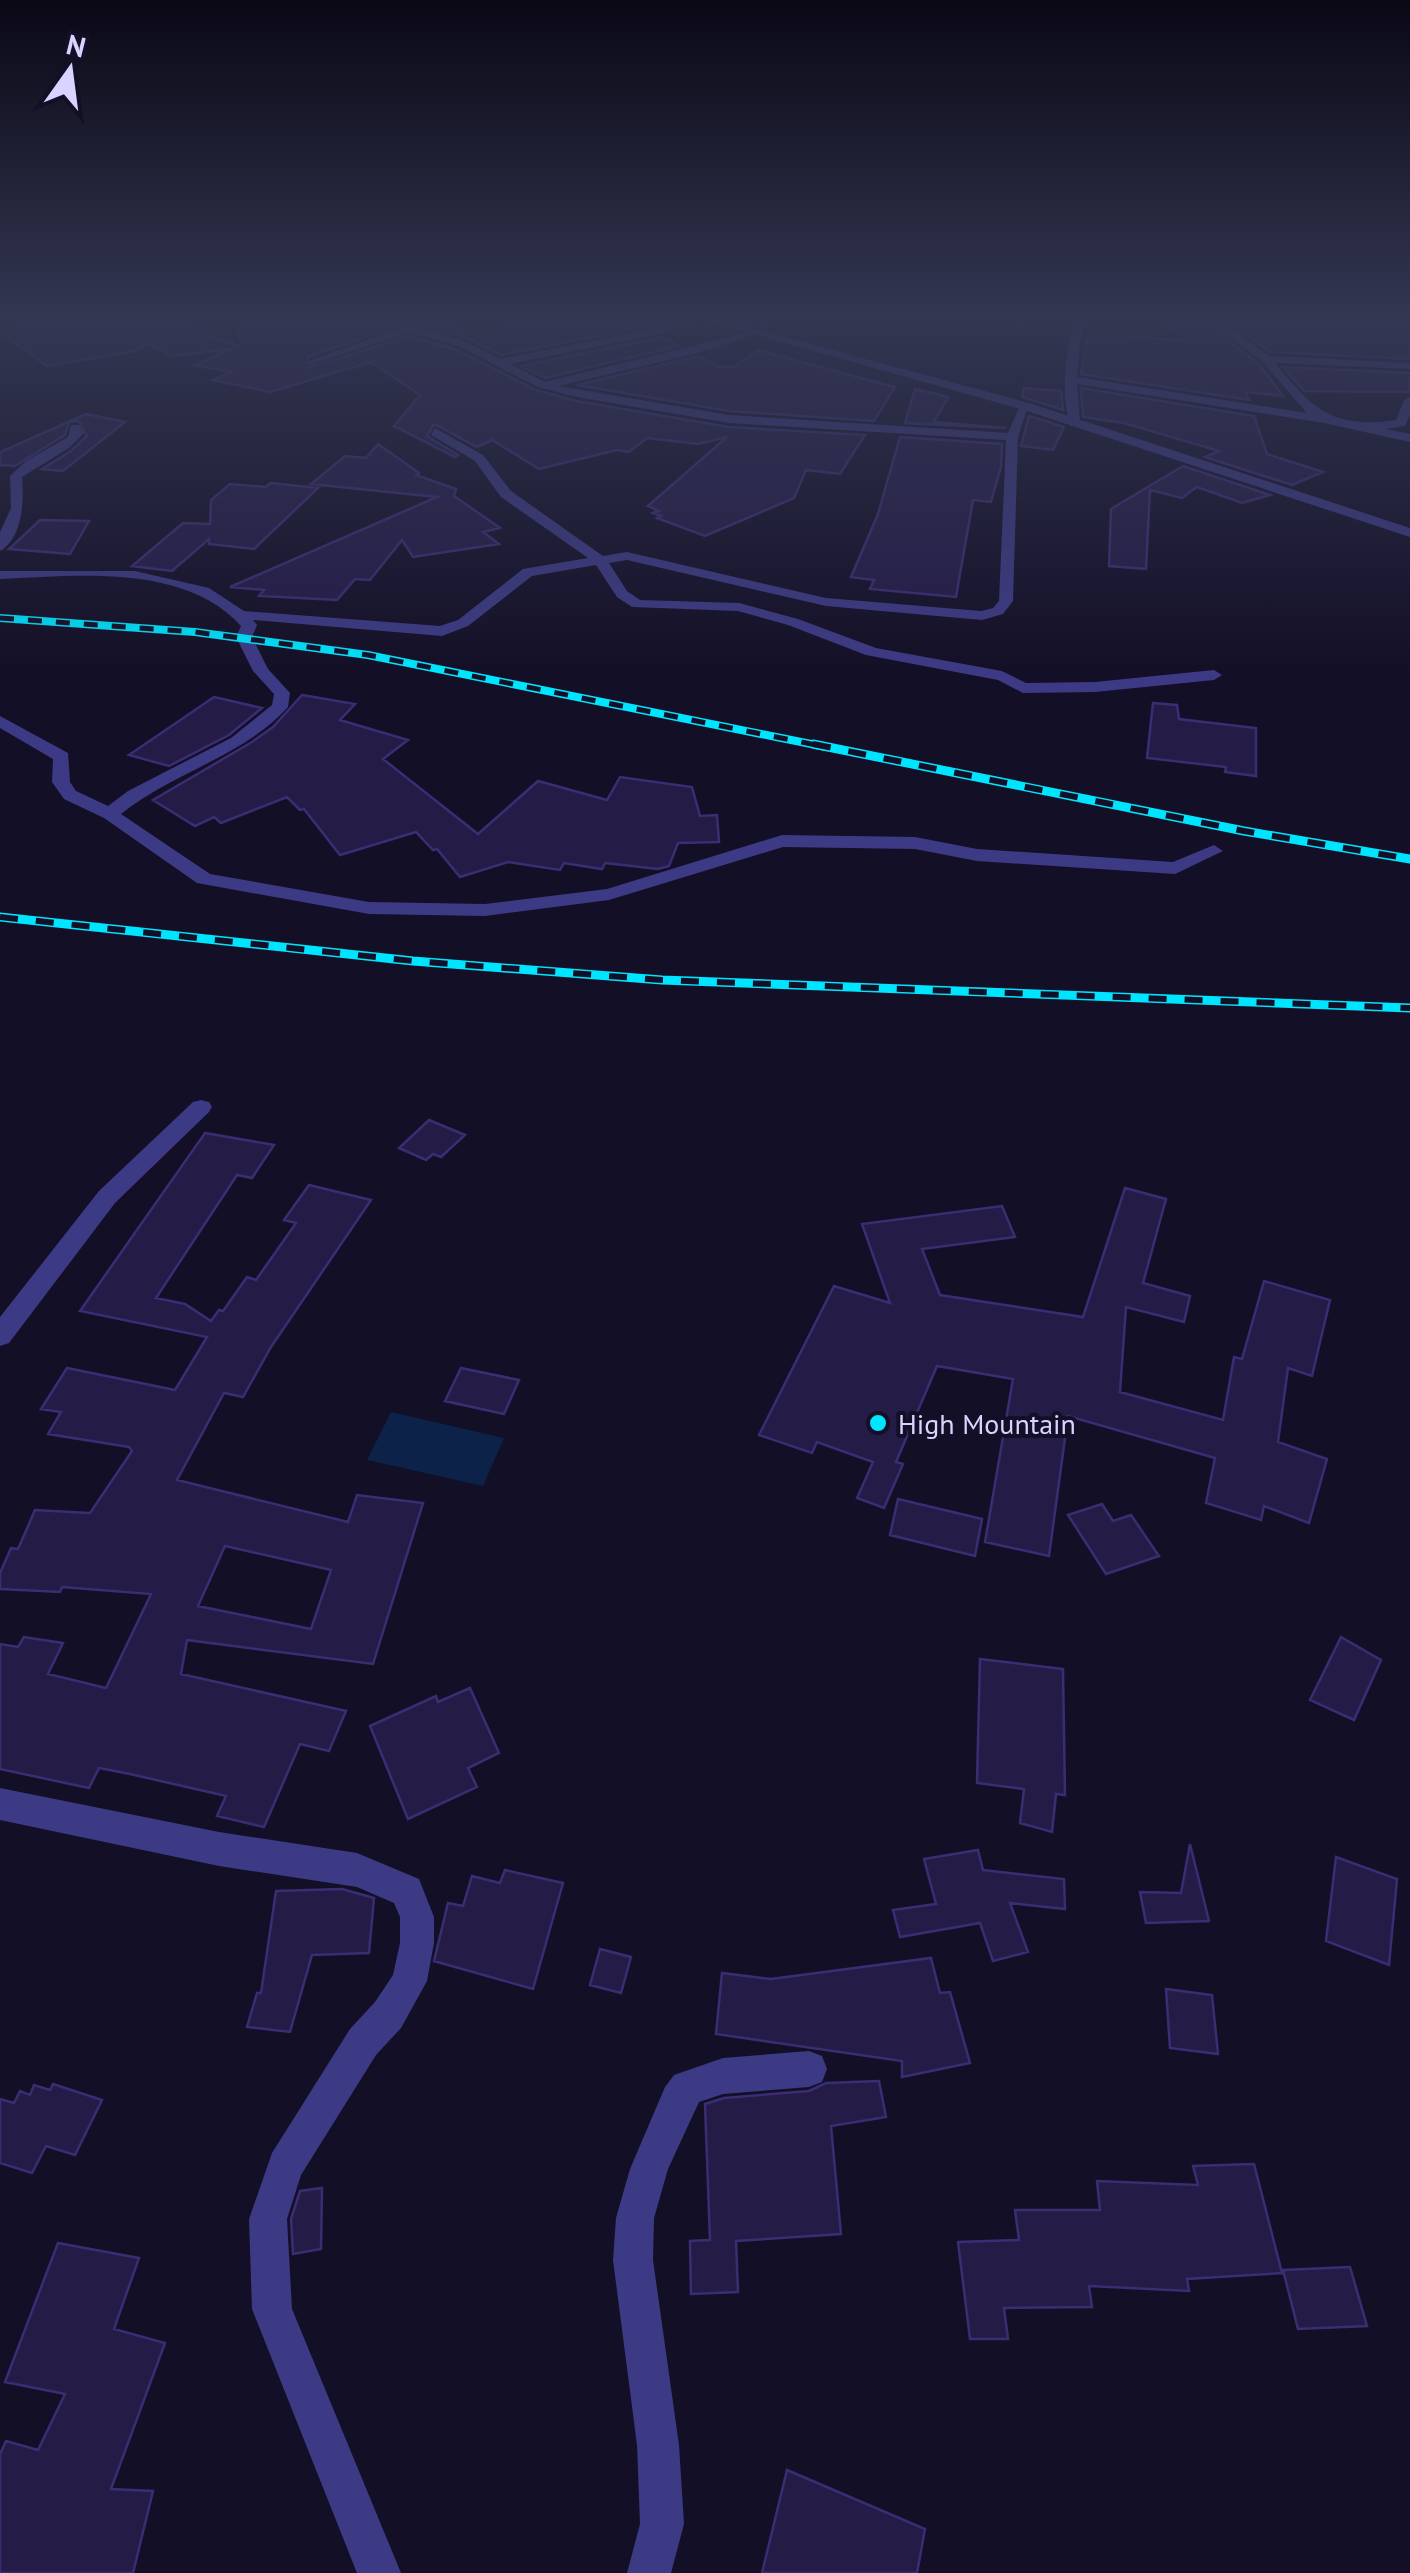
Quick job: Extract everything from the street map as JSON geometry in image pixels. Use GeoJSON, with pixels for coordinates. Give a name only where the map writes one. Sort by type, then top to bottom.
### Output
{"type":"FeatureCollection","features":[{"type":"Feature","properties":{"kind":"street"},"geometry":{"type":"LineString","coordinates":[[0,547],[18,508],[16,476],[77,434]]}},
{"type":"Feature","properties":{"kind":"street"},"geometry":{"type":"LineString","coordinates":[[439,434],[479,458],[506,494],[599,559],[622,594],[637,604],[739,607],[793,622],[871,652],[1002,676],[1023,688],[1095,687],[1214,674]]}},
{"type":"Feature","properties":{"kind":"street"},"geometry":{"type":"LineString","coordinates":[[968,434],[1012,437]]}},
{"type":"Feature","properties":{"kind":"street"},"geometry":{"type":"LineString","coordinates":[[0,575],[131,576],[187,583],[243,615],[442,630],[462,623],[518,577],[599,559],[637,557],[826,602],[982,616],[998,611],[1006,602],[1013,434]]}},
{"type":"Feature","properties":{"kind":"street"},"geometry":{"type":"LineString","coordinates":[[1108,434],[1410,533]]}},
{"type":"Feature","properties":{"kind":"street"},"geometry":{"type":"LineString","coordinates":[[0,564],[22,574]]}},
{"type":"Feature","properties":{"kind":"street"},"geometry":{"type":"LineString","coordinates":[[110,814],[134,795],[237,742],[280,707],[282,693],[262,671],[244,637],[249,625],[243,615]]}},
{"type":"Feature","properties":{"kind":"street"},"geometry":{"type":"LineString","coordinates":[[0,720],[62,757],[63,788],[110,814],[204,879],[354,906],[485,910],[609,894],[782,840],[804,838],[914,843],[977,854],[1176,868],[1214,851]]}},
{"type":"Feature","properties":{"kind":"street"},"geometry":{"type":"LineString","coordinates":[[0,1336],[107,1197],[201,1107]]}},
{"type":"Feature","properties":{"kind":"street"},"geometry":{"type":"LineString","coordinates":[[0,1804],[218,1849],[357,1870],[407,1891],[416,1917],[417,1943],[409,1981],[388,2015],[364,2042],[285,2166],[268,2219],[272,2309],[378,2573]]}},
{"type":"Feature","properties":{"kind":"street"},"geometry":{"type":"LineString","coordinates":[[649,2573],[662,2524],[659,2465],[633,2260],[635,2218],[649,2168],[687,2088],[724,2076],[809,2069]]}},
{"type":"Feature","properties":{"kind":"water"},"geometry":{"type":"Polygon","coordinates":[[[391,1412],[504,1438],[483,1486],[367,1460],[391,1412]]]}},
{"type":"Feature","properties":{"kind":"building"},"geometry":{"type":"Polygon","coordinates":[[[41,434],[65,434],[15,466],[0,465],[0,452],[41,434]]]}},
{"type":"Feature","properties":{"kind":"building"},"geometry":{"type":"Polygon","coordinates":[[[110,434],[63,471],[42,469],[71,451],[87,436],[110,434]]]}},
{"type":"Feature","properties":{"kind":"building"},"geometry":{"type":"Polygon","coordinates":[[[410,434],[428,434],[458,455],[455,457],[410,434]]]}},
{"type":"Feature","properties":{"kind":"building"},"geometry":{"type":"Polygon","coordinates":[[[453,434],[865,435],[840,474],[806,470],[794,498],[705,536],[657,518],[661,516],[653,513],[659,511],[648,506],[727,437],[698,444],[647,438],[629,452],[617,450],[539,469],[492,440],[477,447],[453,434]]]}},
{"type":"Feature","properties":{"kind":"building"},"geometry":{"type":"Polygon","coordinates":[[[1024,434],[1061,434],[1053,450],[1021,446],[1024,434]]]}},
{"type":"Feature","properties":{"kind":"building"},"geometry":{"type":"Polygon","coordinates":[[[1162,434],[1260,434],[1267,454],[1323,472],[1292,485],[1205,457],[1219,451],[1162,434]]]}},
{"type":"Feature","properties":{"kind":"building"},"geometry":{"type":"Polygon","coordinates":[[[900,437],[1002,444],[1001,467],[991,502],[973,500],[956,597],[870,589],[874,580],[851,577],[878,514],[900,437]]]}},
{"type":"Feature","properties":{"kind":"building"},"geometry":{"type":"Polygon","coordinates":[[[378,444],[419,473],[416,475],[456,489],[454,496],[500,528],[483,532],[499,544],[413,557],[402,540],[370,580],[355,579],[337,600],[259,596],[264,590],[230,587],[437,497],[311,484],[345,456],[366,458],[378,444]]]}},
{"type":"Feature","properties":{"kind":"building"},"geometry":{"type":"Polygon","coordinates":[[[1183,466],[1270,495],[1242,503],[1197,487],[1182,498],[1150,490],[1146,569],[1109,566],[1111,509],[1183,466]]]}},
{"type":"Feature","properties":{"kind":"building"},"geometry":{"type":"Polygon","coordinates":[[[270,483],[318,488],[254,549],[209,544],[209,539],[172,571],[132,566],[183,523],[210,524],[211,500],[230,484],[266,487],[270,483]]]}},
{"type":"Feature","properties":{"kind":"building"},"geometry":{"type":"Polygon","coordinates":[[[40,520],[89,521],[70,554],[9,549],[40,520]]]}},
{"type":"Feature","properties":{"kind":"building"},"geometry":{"type":"Polygon","coordinates":[[[302,695],[355,704],[340,720],[408,740],[383,759],[478,834],[538,781],[607,800],[620,777],[692,787],[700,816],[717,815],[719,842],[678,843],[669,866],[658,869],[605,863],[602,869],[564,863],[560,870],[508,862],[460,877],[437,849],[433,850],[416,832],[340,855],[304,809],[300,810],[287,797],[221,823],[214,817],[195,826],[153,800],[252,742],[273,727],[302,695]]]}},
{"type":"Feature","properties":{"kind":"building"},"geometry":{"type":"Polygon","coordinates":[[[214,697],[262,708],[229,735],[169,766],[129,755],[214,697]]]}},
{"type":"Feature","properties":{"kind":"building"},"geometry":{"type":"Polygon","coordinates":[[[1153,703],[1177,705],[1179,719],[1256,728],[1256,776],[1225,772],[1226,767],[1147,758],[1153,703]]]}},
{"type":"Feature","properties":{"kind":"building"},"geometry":{"type":"Polygon","coordinates":[[[429,1120],[465,1135],[441,1157],[433,1154],[426,1160],[399,1148],[429,1120]]]}},
{"type":"Feature","properties":{"kind":"building"},"geometry":{"type":"Polygon","coordinates":[[[205,1133],[274,1145],[252,1178],[237,1175],[156,1298],[185,1304],[211,1321],[247,1277],[256,1280],[296,1223],[284,1220],[309,1185],[371,1200],[271,1347],[243,1397],[224,1393],[177,1480],[348,1522],[357,1495],[423,1503],[373,1664],[187,1640],[181,1674],[346,1711],[329,1751],[300,1744],[264,1827],[217,1816],[226,1796],[130,1774],[99,1768],[89,1788],[0,1769],[0,1644],[18,1647],[24,1637],[63,1643],[48,1674],[106,1688],[151,1594],[62,1587],[60,1592],[0,1589],[0,1573],[11,1548],[18,1549],[35,1510],[90,1513],[132,1451],[129,1447],[48,1434],[61,1412],[41,1409],[67,1368],[175,1390],[207,1337],[80,1311],[205,1133]],[[225,1546],[198,1606],[311,1629],[331,1570],[225,1546]]]}},
{"type":"Feature","properties":{"kind":"building"},"geometry":{"type":"Polygon","coordinates":[[[1125,1188],[1166,1199],[1143,1283],[1190,1296],[1184,1322],[1126,1307],[1120,1392],[1223,1420],[1234,1357],[1242,1359],[1264,1281],[1330,1300],[1312,1376],[1288,1368],[1278,1442],[1327,1459],[1309,1523],[1264,1506],[1261,1520],[1206,1503],[1215,1458],[1068,1416],[1049,1556],[985,1542],[1013,1379],[937,1366],[896,1462],[903,1464],[884,1508],[857,1498],[873,1462],[817,1442],[812,1453],[759,1435],[834,1286],[890,1303],[862,1224],[1002,1206],[1015,1237],[922,1249],[940,1295],[1083,1317],[1125,1188]]]}},
{"type":"Feature","properties":{"kind":"building"},"geometry":{"type":"Polygon","coordinates":[[[461,1368],[519,1380],[504,1414],[445,1401],[461,1368]]]}},
{"type":"Feature","properties":{"kind":"building"},"geometry":{"type":"Polygon","coordinates":[[[898,1499],[982,1519],[975,1556],[890,1535],[898,1499]]]}},
{"type":"Feature","properties":{"kind":"building"},"geometry":{"type":"Polygon","coordinates":[[[1102,1504],[1113,1521],[1131,1515],[1159,1556],[1106,1574],[1068,1515],[1102,1504]]]}},
{"type":"Feature","properties":{"kind":"building"},"geometry":{"type":"Polygon","coordinates":[[[1341,1637],[1381,1660],[1354,1720],[1310,1700],[1341,1637]]]}},
{"type":"Feature","properties":{"kind":"building"},"geometry":{"type":"Polygon","coordinates":[[[980,1659],[1063,1669],[1065,1795],[1056,1794],[1052,1832],[1020,1823],[1024,1789],[977,1783],[980,1659]]]}},
{"type":"Feature","properties":{"kind":"building"},"geometry":{"type":"Polygon","coordinates":[[[470,1688],[499,1753],[468,1768],[477,1787],[408,1819],[370,1726],[436,1696],[438,1702],[470,1688]]]}},
{"type":"Feature","properties":{"kind":"building"},"geometry":{"type":"Polygon","coordinates":[[[1190,1844],[1209,1921],[1146,1923],[1140,1892],[1181,1893],[1190,1844]]]}},
{"type":"Feature","properties":{"kind":"building"},"geometry":{"type":"Polygon","coordinates":[[[978,1850],[983,1870],[1064,1879],[1065,1909],[1010,1903],[1028,1952],[993,1961],[980,1923],[900,1937],[893,1910],[936,1904],[924,1859],[978,1850]]]}},
{"type":"Feature","properties":{"kind":"building"},"geometry":{"type":"Polygon","coordinates":[[[1336,1857],[1397,1879],[1389,1965],[1326,1941],[1336,1857]]]}},
{"type":"Feature","properties":{"kind":"building"},"geometry":{"type":"Polygon","coordinates":[[[505,1870],[563,1883],[533,1989],[434,1961],[448,1903],[463,1906],[472,1876],[500,1883],[505,1870]]]}},
{"type":"Feature","properties":{"kind":"building"},"geometry":{"type":"Polygon","coordinates":[[[342,1889],[374,1898],[369,1953],[312,1955],[290,2032],[247,2027],[257,1993],[261,1993],[276,1891],[342,1889]]]}},
{"type":"Feature","properties":{"kind":"building"},"geometry":{"type":"Polygon","coordinates":[[[600,1949],[631,1957],[621,1993],[590,1985],[600,1949]]]}},
{"type":"Feature","properties":{"kind":"building"},"geometry":{"type":"Polygon","coordinates":[[[931,1958],[940,1993],[950,1992],[970,2063],[902,2077],[902,2061],[716,2034],[722,1973],[771,1979],[931,1958]]]}},
{"type":"Feature","properties":{"kind":"building"},"geometry":{"type":"Polygon","coordinates":[[[1166,1989],[1212,1995],[1218,2054],[1170,2048],[1166,1989]]]}},
{"type":"Feature","properties":{"kind":"building"},"geometry":{"type":"Polygon","coordinates":[[[879,2081],[886,2117],[831,2126],[841,2234],[736,2241],[738,2292],[691,2294],[690,2241],[710,2240],[705,2104],[724,2098],[809,2091],[826,2083],[879,2081]]]}},
{"type":"Feature","properties":{"kind":"building"},"geometry":{"type":"Polygon","coordinates":[[[53,2084],[102,2100],[75,2155],[46,2146],[32,2173],[0,2163],[0,2099],[14,2103],[20,2091],[30,2095],[34,2085],[50,2090],[53,2084]]]}},
{"type":"Feature","properties":{"kind":"building"},"geometry":{"type":"Polygon","coordinates":[[[1254,2164],[1282,2273],[1187,2279],[1189,2291],[1089,2286],[1092,2307],[1004,2308],[1008,2339],[970,2339],[958,2242],[1019,2240],[1015,2210],[1100,2210],[1097,2181],[1198,2185],[1193,2166],[1254,2164]]]}},
{"type":"Feature","properties":{"kind":"building"},"geometry":{"type":"Polygon","coordinates":[[[322,2188],[321,2249],[293,2254],[291,2219],[300,2191],[322,2188]]]}},
{"type":"Feature","properties":{"kind":"building"},"geometry":{"type":"Polygon","coordinates":[[[58,2243],[139,2258],[114,2329],[165,2343],[111,2489],[153,2491],[133,2573],[0,2573],[0,2454],[6,2441],[38,2450],[65,2394],[5,2382],[58,2243]]]}},
{"type":"Feature","properties":{"kind":"building"},"geometry":{"type":"Polygon","coordinates":[[[1350,2267],[1367,2326],[1298,2329],[1283,2270],[1350,2267]]]}},
{"type":"Feature","properties":{"kind":"building"},"geometry":{"type":"Polygon","coordinates":[[[787,2470],[925,2529],[917,2573],[762,2573],[787,2470]]]}},
{"type":"Feature","properties":{"kind":"railway"},"geometry":{"type":"LineString","coordinates":[[0,618],[195,632],[368,655],[826,747]]}},
{"type":"Feature","properties":{"kind":"railway"},"geometry":{"type":"LineString","coordinates":[[813,744],[1244,831],[1410,859]]}},
{"type":"Feature","properties":{"kind":"railway"},"geometry":{"type":"LineString","coordinates":[[0,917],[413,961],[662,980],[1410,1008]]}},
{"type":"Feature","properties":{"kind":"place","name":"High Mountain"},"geometry":{"type":"Point","coordinates":[878,1423]}}]}
